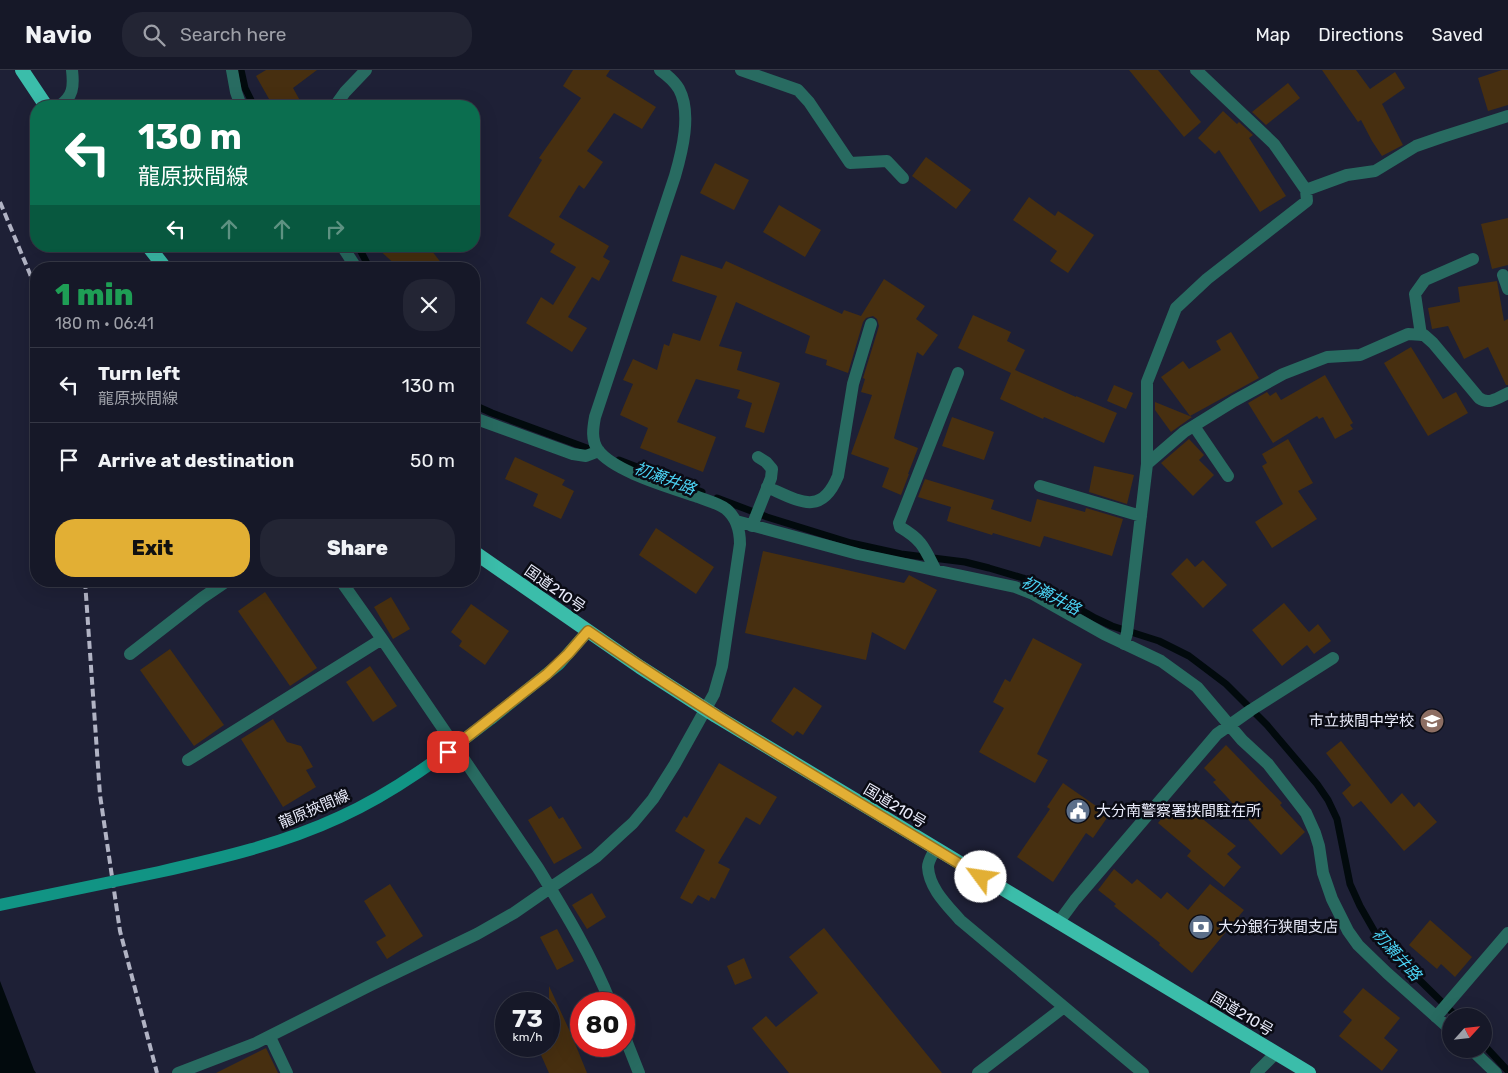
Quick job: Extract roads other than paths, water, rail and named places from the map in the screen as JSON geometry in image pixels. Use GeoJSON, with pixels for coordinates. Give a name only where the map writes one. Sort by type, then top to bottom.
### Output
{"type":"FeatureCollection","features":[{"type":"Feature","properties":{"kind":"highway"},"geometry":{"type":"LineString","coordinates":[[22,70],[42,100]]}},
{"type":"Feature","properties":{"kind":"highway"},"geometry":{"type":"LineString","coordinates":[[153,252],[161,262]]}},
{"type":"Feature","properties":{"kind":"highway","name":"国道210号"},"geometry":{"type":"LineString","coordinates":[[480,556],[640,667],[706,709],[935,849],[1309,1073]]}},
{"type":"Feature","properties":{"kind":"main road","name":"龍原挾間線"},"geometry":{"type":"LineString","coordinates":[[0,905],[241,853],[302,834],[342,817],[400,785],[448,752],[559,664],[588,631]]}},
{"type":"Feature","properties":{"kind":"street"},"geometry":{"type":"LineString","coordinates":[[67,100],[72,89],[72,70]]}},
{"type":"Feature","properties":{"kind":"street"},"geometry":{"type":"LineString","coordinates":[[232,70],[239,100]]}},
{"type":"Feature","properties":{"kind":"street"},"geometry":{"type":"LineString","coordinates":[[339,100],[366,70]]}},
{"type":"Feature","properties":{"kind":"street"},"geometry":{"type":"LineString","coordinates":[[178,1073],[270,1037],[371,985],[477,934],[514,913],[596,856],[633,822],[653,799],[714,694],[722,666],[740,544],[736,522],[730,513],[720,505],[630,472],[615,464],[599,451],[593,436],[595,416],[675,176],[682,146],[685,114],[684,101],[673,81],[660,70]]}},
{"type":"Feature","properties":{"kind":"street"},"geometry":{"type":"LineString","coordinates":[[741,70],[798,90],[809,102],[850,163],[887,161],[902,178]]}},
{"type":"Feature","properties":{"kind":"street"},"geometry":{"type":"LineString","coordinates":[[1124,644],[1127,633],[1147,464],[1147,382],[1176,308],[1207,280],[1307,201],[1306,190],[1274,144],[1196,70]]}},
{"type":"Feature","properties":{"kind":"street"},"geometry":{"type":"LineString","coordinates":[[1306,190],[1347,175],[1375,171],[1416,146],[1508,116]]}},
{"type":"Feature","properties":{"kind":"street"},"geometry":{"type":"LineString","coordinates":[[1421,335],[1415,294],[1425,280],[1473,259]]}},
{"type":"Feature","properties":{"kind":"street"},"geometry":{"type":"LineString","coordinates":[[1503,275],[1508,289]]}},
{"type":"Feature","properties":{"kind":"street"},"geometry":{"type":"LineString","coordinates":[[767,488],[800,501],[810,502],[818,501],[827,496],[833,488],[838,476],[853,384],[871,324]]}},
{"type":"Feature","properties":{"kind":"street"},"geometry":{"type":"LineString","coordinates":[[1147,464],[1184,432],[1283,374],[1328,357],[1360,355],[1408,334],[1424,335],[1433,343],[1479,398],[1484,401],[1490,401],[1508,393]]}},
{"type":"Feature","properties":{"kind":"street"},"geometry":{"type":"LineString","coordinates":[[935,570],[924,546],[915,536],[900,527],[899,523],[958,373]]}},
{"type":"Feature","properties":{"kind":"street"},"geometry":{"type":"LineString","coordinates":[[480,420],[573,454],[586,456],[599,451]]}},
{"type":"Feature","properties":{"kind":"street"},"geometry":{"type":"LineString","coordinates":[[1194,426],[1228,476]]}},
{"type":"Feature","properties":{"kind":"street"},"geometry":{"type":"LineString","coordinates":[[752,526],[771,478],[772,469],[758,457]]}},
{"type":"Feature","properties":{"kind":"street"},"geometry":{"type":"LineString","coordinates":[[1040,486],[1141,516]]}},
{"type":"Feature","properties":{"kind":"street"},"geometry":{"type":"LineString","coordinates":[[736,522],[858,554],[1015,587],[1032,594],[1124,644],[1161,661],[1184,676],[1197,686],[1229,726],[1268,764],[1306,812],[1317,839],[1323,873],[1332,899],[1348,931],[1358,945],[1442,1022]]}},
{"type":"Feature","properties":{"kind":"street"},"geometry":{"type":"LineString","coordinates":[[130,654],[218,587]]}},
{"type":"Feature","properties":{"kind":"street"},"geometry":{"type":"LineString","coordinates":[[344,587],[470,767],[550,888],[594,966],[606,992]]}},
{"type":"Feature","properties":{"kind":"street"},"geometry":{"type":"LineString","coordinates":[[188,760],[382,639]]}},
{"type":"Feature","properties":{"kind":"street"},"geometry":{"type":"LineString","coordinates":[[1058,923],[1075,900],[1210,742],[1229,726],[1332,658]]}},
{"type":"Feature","properties":{"kind":"street"},"geometry":{"type":"LineString","coordinates":[[935,849],[928,866],[932,882],[935,890],[952,911],[970,930],[1143,1073]]}},
{"type":"Feature","properties":{"kind":"street"},"geometry":{"type":"LineString","coordinates":[[1436,1016],[1508,933]]}},
{"type":"Feature","properties":{"kind":"street"},"geometry":{"type":"LineString","coordinates":[[978,1073],[1064,1007]]}},
{"type":"Feature","properties":{"kind":"street"},"geometry":{"type":"LineString","coordinates":[[270,1037],[287,1073]]}},
{"type":"Feature","properties":{"kind":"street"},"geometry":{"type":"LineString","coordinates":[[1256,1073],[1276,1053]]}},
{"type":"Feature","properties":{"kind":"street"},"geometry":{"type":"LineString","coordinates":[[633,1057],[639,1073]]}},
{"type":"Feature","properties":{"kind":"street"},"geometry":{"type":"LineString","coordinates":[[1480,1058],[1496,1073]]}},
{"type":"Feature","properties":{"kind":"waterway","name":"初瀬井路"},"geometry":{"type":"LineString","coordinates":[[241,70],[245,88],[251,100]]}},
{"type":"Feature","properties":{"kind":"waterway","name":"初瀬井路"},"geometry":{"type":"LineString","coordinates":[[361,252],[366,262]]}},
{"type":"Feature","properties":{"kind":"waterway","name":"初瀬井路"},"geometry":{"type":"LineString","coordinates":[[480,408],[595,451]]}},
{"type":"Feature","properties":{"kind":"waterway","name":"初瀬井路"},"geometry":{"type":"LineString","coordinates":[[619,460],[702,492]]}},
{"type":"Feature","properties":{"kind":"waterway","name":"初瀬井路"},"geometry":{"type":"LineString","coordinates":[[717,498],[767,517],[851,543],[901,554],[965,562],[1023,578],[1112,626],[1159,641],[1189,656],[1226,684],[1267,725],[1317,784],[1328,800],[1337,819],[1350,884],[1376,934],[1389,950],[1448,1008]]}},
{"type":"Feature","properties":{"kind":"waterway","name":"初瀬井路"},"geometry":{"type":"LineString","coordinates":[[1492,1054],[1508,1071]]}},
{"type":"Feature","properties":{"kind":"railway"},"geometry":{"type":"LineString","coordinates":[[0,202],[30,274]]}},
{"type":"Feature","properties":{"kind":"railway"},"geometry":{"type":"LineString","coordinates":[[85,587],[100,795],[120,931],[157,1073]]}},
{"type":"Feature","properties":{"kind":"place","name":"市立挾間中学校"},"geometry":{"type":"Point","coordinates":[1432,721]}},
{"type":"Feature","properties":{"kind":"place","name":"大分南警察署挟間駐在所"},"geometry":{"type":"Point","coordinates":[1078,811]}},
{"type":"Feature","properties":{"kind":"place","name":"大分銀行狭間支店"},"geometry":{"type":"Point","coordinates":[1201,927]}}]}
